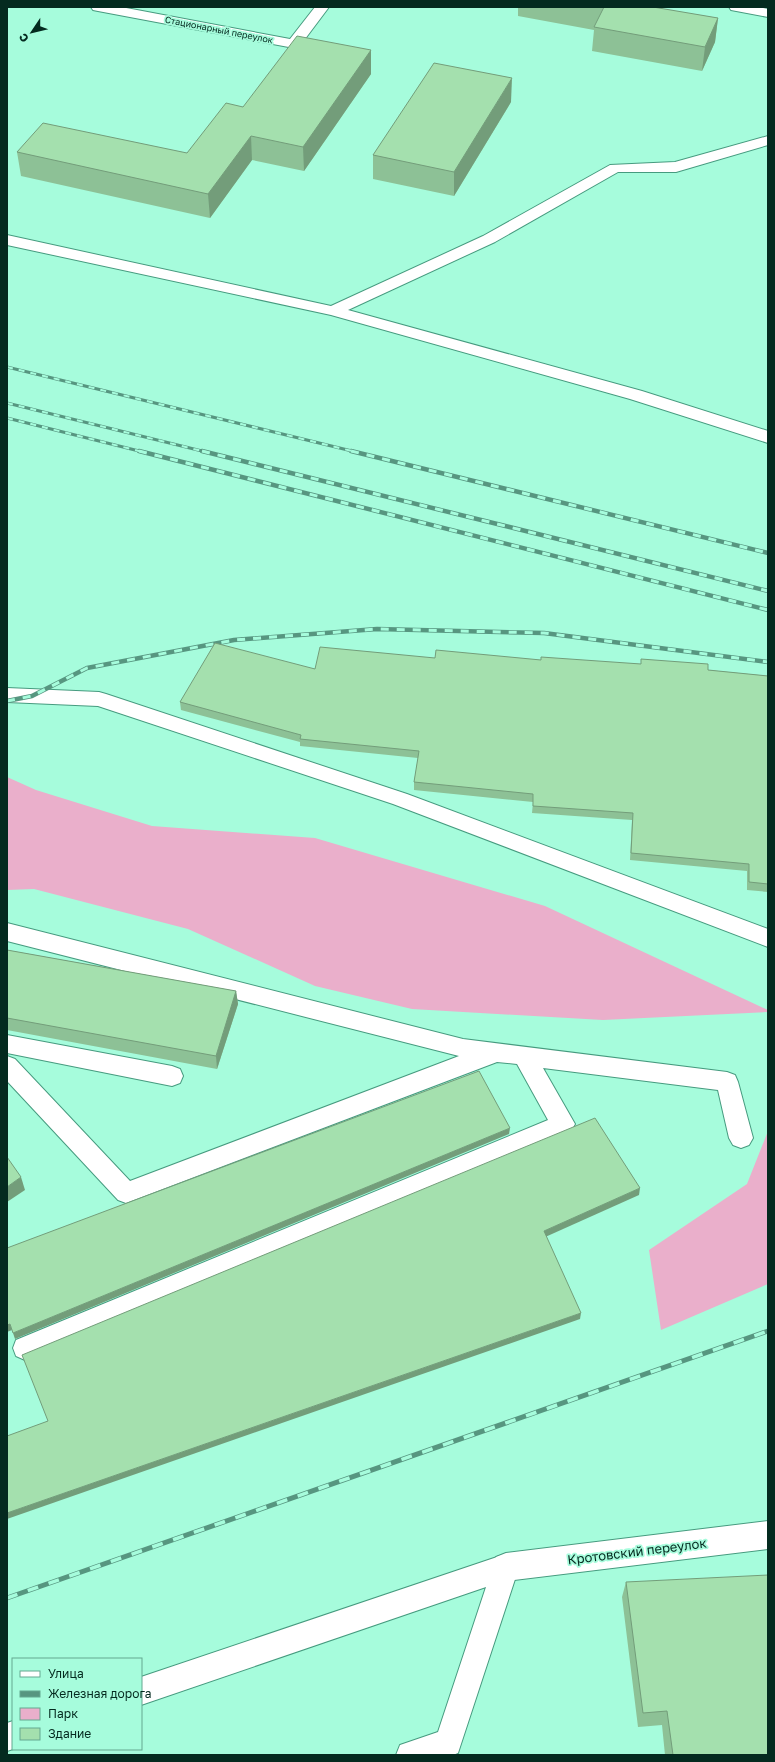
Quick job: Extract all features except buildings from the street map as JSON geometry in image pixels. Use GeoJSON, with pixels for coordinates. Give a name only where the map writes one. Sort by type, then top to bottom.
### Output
{"type":"FeatureCollection","features":[{"type":"Feature","properties":{"kind":"street","name":"Стационарный переулок"},"geometry":{"type":"LineString","coordinates":[[98,7],[294,44],[322,7]]}},
{"type":"Feature","properties":{"kind":"street"},"geometry":{"type":"LineString","coordinates":[[736,7],[768,13]]}},
{"type":"Feature","properties":{"kind":"street","name":"Кротовский переулок"},"geometry":{"type":"LineString","coordinates":[[506,1567],[768,1535]]}},
{"type":"Feature","properties":{"kind":"lane"},"geometry":{"type":"LineString","coordinates":[[333,311],[489,239],[615,168],[676,167],[768,140]]}},
{"type":"Feature","properties":{"kind":"lane"},"geometry":{"type":"LineString","coordinates":[[7,240],[333,311],[636,395],[768,437]]}},
{"type":"Feature","properties":{"kind":"lane"},"geometry":{"type":"LineString","coordinates":[[7,695],[99,699],[400,799],[768,938]]}},
{"type":"Feature","properties":{"kind":"lane"},"geometry":{"type":"LineString","coordinates":[[7,932],[463,1048],[727,1082],[741,1138]]}},
{"type":"Feature","properties":{"kind":"lane"},"geometry":{"type":"LineString","coordinates":[[7,1044],[172,1076]]}},
{"type":"Feature","properties":{"kind":"lane"},"geometry":{"type":"LineString","coordinates":[[7,1066],[126,1193],[497,1052]]}},
{"type":"Feature","properties":{"kind":"lane"},"geometry":{"type":"LineString","coordinates":[[25,1348],[563,1124],[524,1056]]}},
{"type":"Feature","properties":{"kind":"lane"},"geometry":{"type":"LineString","coordinates":[[142,1692],[506,1567]]}},
{"type":"Feature","properties":{"kind":"lane"},"geometry":{"type":"LineString","coordinates":[[410,1755],[446,1749],[506,1567]]}},
{"type":"Feature","properties":{"kind":"green space"},"geometry":{"type":"Polygon","coordinates":[[[7,777],[36,790],[152,826],[315,838],[545,906],[768,1010],[768,1012],[603,1020],[412,1009],[315,986],[188,929],[34,889],[7,890],[7,777]]]}},
{"type":"Feature","properties":{"kind":"green space"},"geometry":{"type":"Polygon","coordinates":[[[768,1131],[768,1284],[661,1330],[649,1250],[747,1184],[768,1131]]]}},
{"type":"Feature","properties":{"kind":"railway"},"geometry":{"type":"LineString","coordinates":[[7,367],[356,452]]}},
{"type":"Feature","properties":{"kind":"railway"},"geometry":{"type":"LineString","coordinates":[[7,403],[206,452]]}},
{"type":"Feature","properties":{"kind":"railway"},"geometry":{"type":"LineString","coordinates":[[7,418],[139,451]]}},
{"type":"Feature","properties":{"kind":"railway"},"geometry":{"type":"LineString","coordinates":[[139,451],[143,452]]}},
{"type":"Feature","properties":{"kind":"railway"},"geometry":{"type":"LineString","coordinates":[[139,451],[768,610]]}},
{"type":"Feature","properties":{"kind":"railway"},"geometry":{"type":"LineString","coordinates":[[202,451],[768,591]]}},
{"type":"Feature","properties":{"kind":"railway"},"geometry":{"type":"LineString","coordinates":[[351,451],[768,553]]}},
{"type":"Feature","properties":{"kind":"railway"},"geometry":{"type":"LineString","coordinates":[[7,701],[32,696],[87,668],[234,640],[377,629],[544,633],[768,662]]}},
{"type":"Feature","properties":{"kind":"railway"},"geometry":{"type":"LineString","coordinates":[[7,1598],[768,1331]]}}]}
